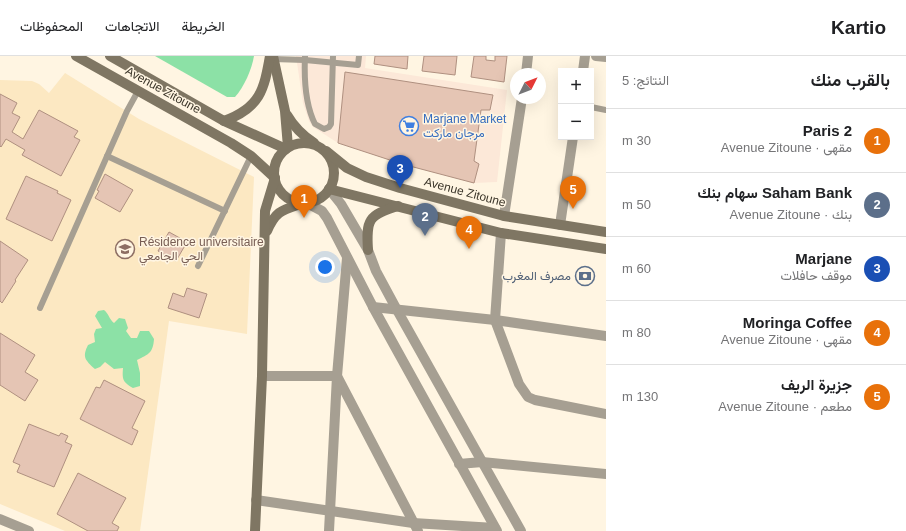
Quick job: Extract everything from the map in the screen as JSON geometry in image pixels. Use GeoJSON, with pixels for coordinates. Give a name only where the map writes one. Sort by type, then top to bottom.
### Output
{"type":"FeatureCollection","features":[{"type":"Feature","properties":{"kind":"main road","name":"Avenue Zitoune"},"geometry":{"type":"LineString","coordinates":[[76,56],[231,143],[251,156],[275,178]]}},
{"type":"Feature","properties":{"kind":"main road","name":"Avenue Zitoune"},"geometry":{"type":"LineString","coordinates":[[110,56],[224,120],[287,148]]}},
{"type":"Feature","properties":{"kind":"main road"},"geometry":{"type":"LineString","coordinates":[[224,120],[237,116],[255,101],[265,81],[272,57]]}},
{"type":"Feature","properties":{"kind":"main road"},"geometry":{"type":"LineString","coordinates":[[272,57],[285,111],[287,148]]}},
{"type":"Feature","properties":{"kind":"main road","name":"Avenue Zitoune"},"geometry":{"type":"LineString","coordinates":[[285,111],[293,125],[301,134],[347,168],[380,182],[504,216],[606,232]]}},
{"type":"Feature","properties":{"kind":"main road"},"geometry":{"type":"LineString","coordinates":[[265,234],[272,219],[279,212],[320,198],[330,189],[333,182],[334,174],[332,162],[321,148],[307,143],[298,143],[287,148],[280,155],[274,170],[278,187],[284,195],[293,200],[305,203]]}},
{"type":"Feature","properties":{"kind":"main road"},"geometry":{"type":"LineString","coordinates":[[255,531],[262,376],[265,211],[275,178]]}},
{"type":"Feature","properties":{"kind":"main road"},"geometry":{"type":"LineString","coordinates":[[330,189],[502,233],[606,249]]}},
{"type":"Feature","properties":{"kind":"main road"},"geometry":{"type":"LineString","coordinates":[[368,250],[367,232],[371,219],[381,211],[398,206]]}},
{"type":"Feature","properties":{"kind":"street"},"geometry":{"type":"LineString","coordinates":[[527,68],[528,56]]}},
{"type":"Feature","properties":{"kind":"street"},"geometry":{"type":"LineString","coordinates":[[583,68],[585,56]]}},
{"type":"Feature","properties":{"kind":"street"},"geometry":{"type":"LineString","coordinates":[[596,56],[606,57]]}},
{"type":"Feature","properties":{"kind":"street"},"geometry":{"type":"LineString","coordinates":[[504,216],[521,104]]}},
{"type":"Feature","properties":{"kind":"street"},"geometry":{"type":"LineString","coordinates":[[560,225],[573,140]]}},
{"type":"Feature","properties":{"kind":"street"},"geometry":{"type":"LineString","coordinates":[[330,189],[341,204],[368,250],[376,271],[397,310],[521,531]]}},
{"type":"Feature","properties":{"kind":"street"},"geometry":{"type":"LineString","coordinates":[[305,203],[315,206],[322,211],[327,218],[373,307],[496,529]]}},
{"type":"Feature","properties":{"kind":"street"},"geometry":{"type":"LineString","coordinates":[[502,233],[495,320],[519,384],[528,397],[535,400],[606,414]]}},
{"type":"Feature","properties":{"kind":"street"},"geometry":{"type":"LineString","coordinates":[[329,531],[337,376],[347,258]]}},
{"type":"Feature","properties":{"kind":"street"},"geometry":{"type":"LineString","coordinates":[[373,307],[495,320],[606,336]]}},
{"type":"Feature","properties":{"kind":"street"},"geometry":{"type":"LineString","coordinates":[[262,376],[337,376]]}},
{"type":"Feature","properties":{"kind":"street"},"geometry":{"type":"LineString","coordinates":[[337,376],[416,527]]}},
{"type":"Feature","properties":{"kind":"street"},"geometry":{"type":"LineString","coordinates":[[460,464],[482,462],[606,474]]}},
{"type":"Feature","properties":{"kind":"street"},"geometry":{"type":"LineString","coordinates":[[256,500],[329,511],[416,527],[496,529]]}},
{"type":"Feature","properties":{"kind":"street"},"geometry":{"type":"LineString","coordinates":[[0,519],[29,531]]}},
{"type":"Feature","properties":{"kind":"lane"},"geometry":{"type":"LineString","coordinates":[[272,57],[333,59],[358,65],[358,56]]}},
{"type":"Feature","properties":{"kind":"lane"},"geometry":{"type":"LineString","coordinates":[[305,58],[306,93],[309,111],[315,124],[324,128],[329,127],[331,124],[333,59]]}},
{"type":"Feature","properties":{"kind":"lane"},"geometry":{"type":"LineString","coordinates":[[40,308],[127,111],[138,91]]}},
{"type":"Feature","properties":{"kind":"lane"},"geometry":{"type":"LineString","coordinates":[[594,108],[606,110]]}},
{"type":"Feature","properties":{"kind":"lane"},"geometry":{"type":"LineString","coordinates":[[107,156],[225,211]]}},
{"type":"Feature","properties":{"kind":"lane"},"geometry":{"type":"LineString","coordinates":[[198,266],[251,156]]}},
{"type":"Feature","properties":{"kind":"shaded area","name":"Marjane Market مرجان ماركت"},"geometry":{"type":"Polygon","coordinates":[[[296,56],[366,56],[365,68],[507,90],[497,182],[474,183],[402,164],[338,143],[313,127],[309,121],[303,103],[296,56]]]}},
{"type":"Feature","properties":{"kind":"shaded area","name":"Résidence universitaire الحي الجامعي"},"geometry":{"type":"Polygon","coordinates":[[[65,73],[139,119],[254,177],[247,334],[169,321],[140,531],[65,531],[0,504],[0,80],[32,81],[39,84],[49,93],[65,73]]]}},
{"type":"Feature","properties":{"kind":"green space"},"geometry":{"type":"Polygon","coordinates":[[[155,56],[254,56],[249,72],[241,88],[235,97],[227,97],[155,56]]]}},
{"type":"Feature","properties":{"kind":"green space"},"geometry":{"type":"Polygon","coordinates":[[[104,310],[114,323],[119,318],[125,319],[128,328],[126,331],[131,338],[137,338],[140,331],[149,331],[154,339],[153,347],[150,352],[137,360],[140,373],[140,386],[133,388],[125,382],[123,378],[123,368],[114,369],[105,362],[100,367],[95,369],[86,358],[85,353],[88,345],[95,342],[94,334],[96,329],[102,328],[95,316],[98,311],[104,310]]]}},
{"type":"Feature","properties":{"kind":"building"},"geometry":{"type":"Polygon","coordinates":[[[375,56],[408,56],[407,69],[374,64],[375,56]]]}},
{"type":"Feature","properties":{"kind":"building"},"geometry":{"type":"Polygon","coordinates":[[[424,56],[457,56],[455,75],[422,71],[424,56]]]}},
{"type":"Feature","properties":{"kind":"building"},"geometry":{"type":"Polygon","coordinates":[[[474,56],[486,56],[486,60],[495,61],[495,56],[507,56],[504,82],[471,77],[474,56]]]}},
{"type":"Feature","properties":{"kind":"building","name":"Marjane Market مرجان ماركت"},"geometry":{"type":"Polygon","coordinates":[[[345,72],[493,95],[490,110],[481,110],[474,161],[479,164],[474,183],[402,164],[338,143],[345,72]]]}},
{"type":"Feature","properties":{"kind":"building"},"geometry":{"type":"Polygon","coordinates":[[[0,94],[17,103],[12,113],[20,117],[12,132],[23,139],[39,110],[78,131],[74,137],[80,140],[61,176],[22,155],[25,150],[6,139],[1,147],[0,146],[0,94]]]}},
{"type":"Feature","properties":{"kind":"building"},"geometry":{"type":"Polygon","coordinates":[[[105,174],[133,190],[120,212],[95,198],[99,191],[97,190],[105,174]]]}},
{"type":"Feature","properties":{"kind":"building"},"geometry":{"type":"Polygon","coordinates":[[[26,176],[58,191],[57,193],[71,200],[52,241],[6,219],[26,176]]]}},
{"type":"Feature","properties":{"kind":"building"},"geometry":{"type":"Polygon","coordinates":[[[169,232],[187,242],[176,261],[158,251],[169,232]]]}},
{"type":"Feature","properties":{"kind":"building"},"geometry":{"type":"Polygon","coordinates":[[[0,241],[28,260],[2,303],[0,301],[0,241]]]}},
{"type":"Feature","properties":{"kind":"building"},"geometry":{"type":"Polygon","coordinates":[[[187,288],[207,294],[199,318],[168,308],[173,293],[184,297],[187,288]]]}},
{"type":"Feature","properties":{"kind":"building"},"geometry":{"type":"Polygon","coordinates":[[[0,333],[35,355],[25,372],[38,380],[25,401],[0,385],[0,333]]]}},
{"type":"Feature","properties":{"kind":"building"},"geometry":{"type":"Polygon","coordinates":[[[104,380],[145,401],[132,428],[138,431],[132,445],[80,419],[96,387],[100,388],[104,380]]]}},
{"type":"Feature","properties":{"kind":"building"},"geometry":{"type":"Polygon","coordinates":[[[29,424],[59,436],[61,433],[68,436],[65,442],[72,445],[54,487],[17,472],[20,465],[13,462],[29,424]]]}},
{"type":"Feature","properties":{"kind":"building"},"geometry":{"type":"Polygon","coordinates":[[[78,473],[126,498],[112,523],[119,527],[117,531],[88,531],[57,514],[78,473]]]}},
{"type":"Feature","properties":{"kind":"place","name":"Marjane Market مرجان ماركت"},"geometry":{"type":"Point","coordinates":[409,126]}},
{"type":"Feature","properties":{"kind":"place","name":"Marjane"},"geometry":{"type":"Point","coordinates":[400,188]}},
{"type":"Feature","properties":{"kind":"place","name":"جزيرة الريف"},"geometry":{"type":"Point","coordinates":[573,209]}},
{"type":"Feature","properties":{"kind":"place","name":"Paris 2"},"geometry":{"type":"Point","coordinates":[304,218]}},
{"type":"Feature","properties":{"kind":"place","name":"Saham Bank سهام بنك"},"geometry":{"type":"Point","coordinates":[425,236]}},
{"type":"Feature","properties":{"kind":"place","name":"Résidence universitaire الحي الجامعي"},"geometry":{"type":"Point","coordinates":[125,249]}},
{"type":"Feature","properties":{"kind":"place","name":"Moringa Coffee"},"geometry":{"type":"Point","coordinates":[469,249]}},
{"type":"Feature","properties":{"kind":"place","name":"مصرف المغرب"},"geometry":{"type":"Point","coordinates":[585,276]}}]}
